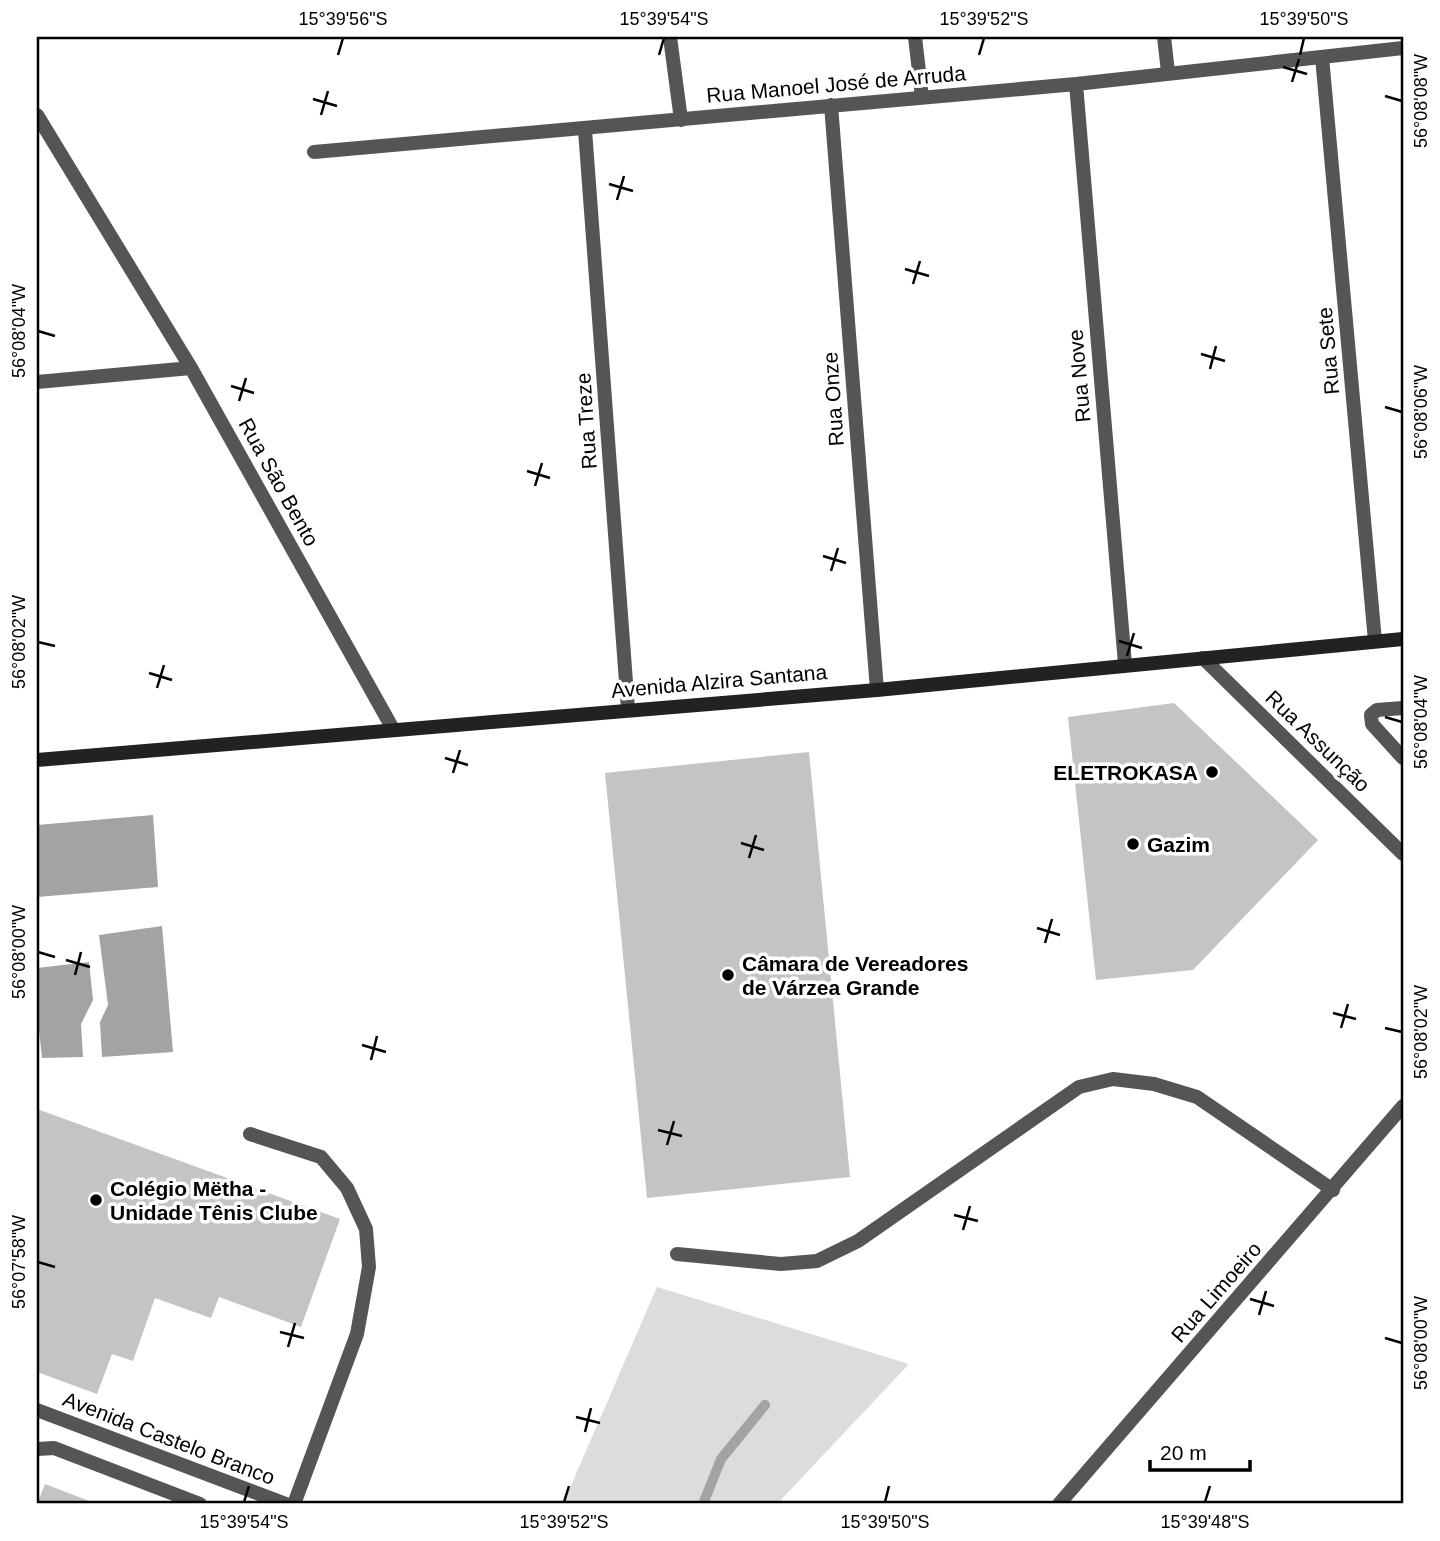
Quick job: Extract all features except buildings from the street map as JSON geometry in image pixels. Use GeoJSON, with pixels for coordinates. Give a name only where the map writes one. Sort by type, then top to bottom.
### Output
{"type":"FeatureCollection","features":[{"type":"Feature","properties":{"kind":"main road","name":"Avenida Alzira Santana"},"geometry":{"type":"LineString","coordinates":[[37,760],[877,690],[1403,639]]}},
{"type":"Feature","properties":{"kind":"street"},"geometry":{"type":"LineString","coordinates":[[670,37],[681,120]]}},
{"type":"Feature","properties":{"kind":"street"},"geometry":{"type":"LineString","coordinates":[[915,37],[922,97]]}},
{"type":"Feature","properties":{"kind":"street"},"geometry":{"type":"LineString","coordinates":[[1164,37],[1168,72]]}},
{"type":"Feature","properties":{"kind":"street","name":"Rua Manoel José de Arruda"},"geometry":{"type":"LineString","coordinates":[[314,152],[585,130],[1076,84],[1403,48]]}},
{"type":"Feature","properties":{"kind":"street","name":"Rua Sete"},"geometry":{"type":"LineString","coordinates":[[1322,57],[1376,641]]}},
{"type":"Feature","properties":{"kind":"street","name":"Rua Nove"},"geometry":{"type":"LineString","coordinates":[[1076,84],[1125,664]]}},
{"type":"Feature","properties":{"kind":"street","name":"Rua Onze"},"geometry":{"type":"LineString","coordinates":[[831,106],[877,690]]}},
{"type":"Feature","properties":{"kind":"street","name":"Rua São Bento"},"geometry":{"type":"LineString","coordinates":[[37,115],[191,368],[393,729]]}},
{"type":"Feature","properties":{"kind":"street","name":"Rua Treze"},"geometry":{"type":"LineString","coordinates":[[585,130],[628,709]]}},
{"type":"Feature","properties":{"kind":"street"},"geometry":{"type":"LineString","coordinates":[[37,382],[191,368]]}},
{"type":"Feature","properties":{"kind":"street","name":"Rua Assunção"},"geometry":{"type":"LineString","coordinates":[[1203,658],[1403,854]]}},
{"type":"Feature","properties":{"kind":"street"},"geometry":{"type":"LineString","coordinates":[[1403,708],[1377,710],[1371,715],[1372,724],[1403,758]]}},
{"type":"Feature","properties":{"kind":"street"},"geometry":{"type":"LineString","coordinates":[[677,1254],[780,1264],[817,1261],[858,1241],[1079,1087],[1113,1079],[1154,1084],[1197,1097],[1333,1190]]}},
{"type":"Feature","properties":{"kind":"street","name":"Rua Limoeiro"},"geometry":{"type":"LineString","coordinates":[[1059,1504],[1333,1190],[1403,1105]]}},
{"type":"Feature","properties":{"kind":"street"},"geometry":{"type":"LineString","coordinates":[[250,1134],[321,1157],[347,1188],[366,1229],[369,1267],[357,1334],[294,1504]]}},
{"type":"Feature","properties":{"kind":"street","name":"Avenida Castelo Branco"},"geometry":{"type":"LineString","coordinates":[[37,1410],[286,1504]]}},
{"type":"Feature","properties":{"kind":"street"},"geometry":{"type":"LineString","coordinates":[[37,1450],[54,1448],[200,1504]]}},
{"type":"Feature","properties":{"kind":"shaded area"},"geometry":{"type":"Polygon","coordinates":[[[153,815],[158,887],[37,897],[37,825],[153,815]]]}},
{"type":"Feature","properties":{"kind":"shaded area"},"geometry":{"type":"Polygon","coordinates":[[[162,926],[173,1052],[102,1057],[100,1022],[108,1005],[99,935],[162,926]]]}},
{"type":"Feature","properties":{"kind":"shaded area"},"geometry":{"type":"Polygon","coordinates":[[[89,962],[93,1000],[81,1024],[83,1057],[42,1058],[37,1012],[37,968],[89,962]]]}},
{"type":"Feature","properties":{"kind":"shaded area"},"geometry":{"type":"Polygon","coordinates":[[[657,1287],[909,1364],[777,1504],[563,1504],[657,1287]]]}},
{"type":"Feature","properties":{"kind":"waterway"},"geometry":{"type":"LineString","coordinates":[[703,1504],[721,1459],[765,1405]]}},
{"type":"Feature","properties":{"kind":"place","name":"ELETROKASA"},"geometry":{"type":"Point","coordinates":[1212,772]}},
{"type":"Feature","properties":{"kind":"place","name":"Gazim"},"geometry":{"type":"Point","coordinates":[1133,844]}},
{"type":"Feature","properties":{"kind":"place","name":"Câmara de Vereadores de Várzea Grande"},"geometry":{"type":"Point","coordinates":[728,975]}},
{"type":"Feature","properties":{"kind":"place","name":"Colégio Mëtha - Unidade Tênis Clube"},"geometry":{"type":"Point","coordinates":[96,1200]}}]}
